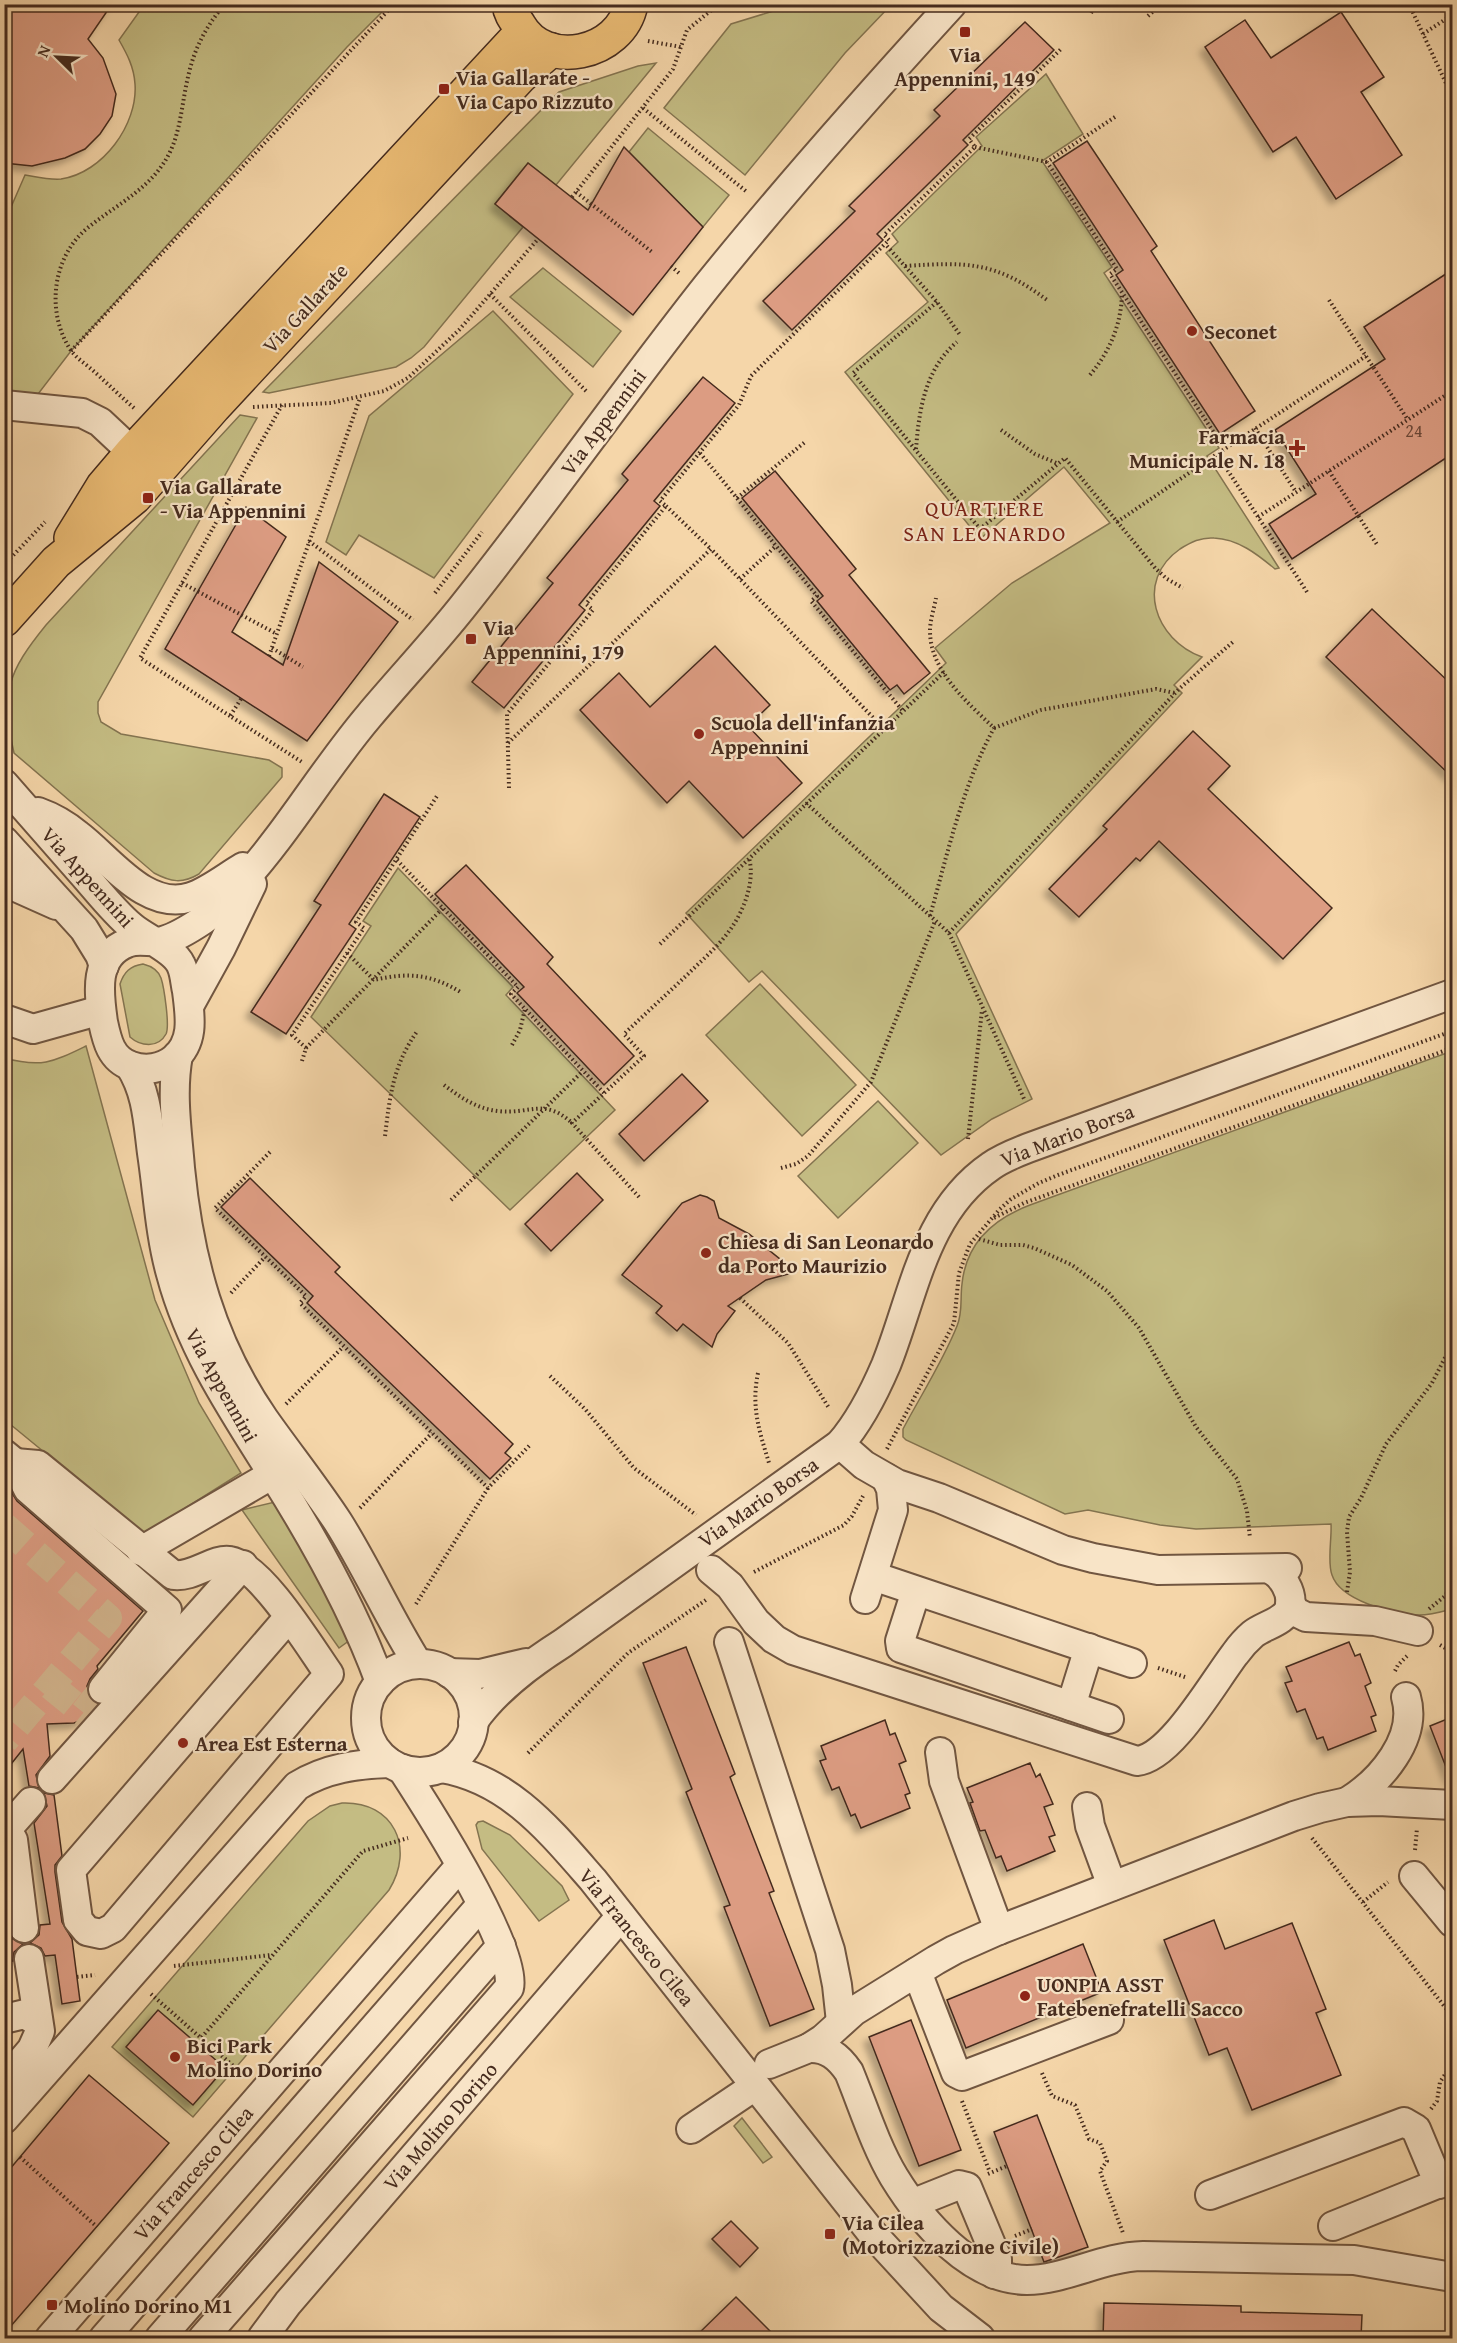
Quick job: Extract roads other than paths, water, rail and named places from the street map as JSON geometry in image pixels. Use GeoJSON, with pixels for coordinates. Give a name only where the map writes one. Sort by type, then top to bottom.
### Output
{"type":"FeatureCollection","features":[{"type":"Feature","properties":{"kind":"main road"},"geometry":{"type":"LineString","coordinates":[[516,18],[535,43],[551,50],[576,53],[600,45],[619,29],[631,4]]}},
{"type":"Feature","properties":{"kind":"main road","name":"Via Gallarate"},"geometry":{"type":"LineString","coordinates":[[56,562],[103,486],[516,18]]}},
{"type":"Feature","properties":{"kind":"main road","name":"Via Gallarate"},"geometry":{"type":"LineString","coordinates":[[4,620],[56,562],[135,497],[214,407],[520,77],[551,50]]}},
{"type":"Feature","properties":{"kind":"street","name":"Via Appennini"},"geometry":{"type":"LineString","coordinates":[[380,1682],[366,1642],[305,1526],[215,1383],[197,1347],[171,1273],[162,1230],[147,1106],[137,1077],[130,1066],[119,1060],[111,1051],[106,1039],[98,983],[104,966],[114,951],[124,944],[166,940],[179,935],[213,913],[268,852],[365,720],[462,608],[710,284],[831,138],[952,4]]}},
{"type":"Feature","properties":{"kind":"street"},"geometry":{"type":"LineString","coordinates":[[4,405],[82,412],[100,422],[132,452]]}},
{"type":"Feature","properties":{"kind":"street","name":"Via Appennini"},"geometry":{"type":"LineString","coordinates":[[4,784],[124,920],[180,961],[184,970],[190,1031],[186,1044],[178,1056],[174,1078],[174,1103],[182,1186],[198,1282],[224,1350],[263,1417],[337,1521],[358,1556],[394,1627],[418,1664]]}},
{"type":"Feature","properties":{"kind":"street","name":"Via Appennini"},"geometry":{"type":"LineString","coordinates":[[26,809],[51,817],[78,834],[135,884],[167,899],[179,900],[199,894],[268,852]]}},
{"type":"Feature","properties":{"kind":"street","name":"Via Appennini"},"geometry":{"type":"LineString","coordinates":[[4,842],[91,940],[104,966]]}},
{"type":"Feature","properties":{"kind":"street","name":"Via Appennini"},"geometry":{"type":"LineString","coordinates":[[189,1006],[221,948],[268,852]]}},
{"type":"Feature","properties":{"kind":"street"},"geometry":{"type":"LineString","coordinates":[[4,877],[18,888],[66,910]]}},
{"type":"Feature","properties":{"kind":"street","name":"Via Mario Borsa"},"geometry":{"type":"LineString","coordinates":[[473,1723],[502,1689],[542,1657],[840,1444],[858,1420],[886,1364],[923,1257],[942,1219],[968,1185],[990,1166],[1028,1148],[1452,994]]}},
{"type":"Feature","properties":{"kind":"street"},"geometry":{"type":"LineString","coordinates":[[4,1019],[33,1029],[101,1011]]}},
{"type":"Feature","properties":{"kind":"street"},"geometry":{"type":"LineString","coordinates":[[130,1066],[145,1069],[158,1067],[178,1056]]}},
{"type":"Feature","properties":{"kind":"street"},"geometry":{"type":"LineString","coordinates":[[840,1444],[878,1475],[891,1489],[893,1510],[869,1588],[916,1591],[1132,1663]]}},
{"type":"Feature","properties":{"kind":"street"},"geometry":{"type":"LineString","coordinates":[[10,1459],[38,1465],[166,1572],[182,1576],[227,1560],[243,1565],[258,1578],[289,1617],[329,1674],[113,1928],[101,1934],[87,1931],[78,1920],[71,1870],[289,1617]]}},
{"type":"Feature","properties":{"kind":"street"},"geometry":{"type":"LineString","coordinates":[[10,1459],[28,1489],[167,1610],[103,1689]]}},
{"type":"Feature","properties":{"kind":"street"},"geometry":{"type":"LineString","coordinates":[[141,1551],[273,1474]]}},
{"type":"Feature","properties":{"kind":"street"},"geometry":{"type":"LineString","coordinates":[[878,1475],[1037,1540],[1093,1558],[1158,1570],[1279,1568],[1276,1572],[1285,1583],[1290,1604],[1296,1612],[1306,1617],[1375,1621],[1418,1632]]}},
{"type":"Feature","properties":{"kind":"street"},"geometry":{"type":"LineString","coordinates":[[52,1779],[243,1565]]}},
{"type":"Feature","properties":{"kind":"street"},"geometry":{"type":"LineString","coordinates":[[712,1583],[730,1587],[756,1623],[774,1639],[793,1650],[1137,1761],[1153,1756],[1173,1739],[1251,1636],[1284,1615],[1290,1604]]}},
{"type":"Feature","properties":{"kind":"street"},"geometry":{"type":"LineString","coordinates":[[916,1591],[900,1641],[901,1648],[1109,1719]]}},
{"type":"Feature","properties":{"kind":"street"},"geometry":{"type":"LineString","coordinates":[[729,1642],[830,1950],[841,2022]]}},
{"type":"Feature","properties":{"kind":"street"},"geometry":{"type":"LineString","coordinates":[[1071,1706],[1089,1648]]}},
{"type":"Feature","properties":{"kind":"street","name":"Via Mario Borsa"},"geometry":{"type":"LineString","coordinates":[[449,1673],[466,1675],[494,1672],[542,1657]]}},
{"type":"Feature","properties":{"kind":"street"},"geometry":{"type":"LineString","coordinates":[[4,2119],[297,1786],[327,1772],[365,1764],[396,1766],[423,1772],[441,1768],[460,1754],[469,1741],[473,1723],[472,1703],[466,1690],[449,1673],[439,1668],[418,1664],[396,1670],[380,1682],[370,1699],[366,1719],[367,1730],[380,1755],[396,1766],[439,1825],[482,1905],[501,1946],[511,1980],[503,1997],[203,2338]]}},
{"type":"Feature","properties":{"kind":"street"},"geometry":{"type":"LineString","coordinates":[[1347,1802],[1372,1784],[1401,1743],[1409,1718],[1406,1697]]}},
{"type":"Feature","properties":{"kind":"street","name":"Via Francesco Cilea"},"geometry":{"type":"LineString","coordinates":[[473,1723],[486,1758],[510,1796],[568,1851],[621,1916],[762,2075],[898,2264],[941,2308],[980,2338]]}},
{"type":"Feature","properties":{"kind":"street"},"geometry":{"type":"LineString","coordinates":[[940,1752],[945,1781],[999,1930]]}},
{"type":"Feature","properties":{"kind":"street","name":"Via Francesco Cilea"},"geometry":{"type":"LineString","coordinates":[[441,1768],[470,1774],[510,1796]]}},
{"type":"Feature","properties":{"kind":"street"},"geometry":{"type":"LineString","coordinates":[[691,2129],[762,2075],[808,2048],[830,2033],[841,2022],[917,1972],[954,1950],[999,1930],[1294,1816],[1347,1802],[1379,1801],[1452,1805]]}},
{"type":"Feature","properties":{"kind":"street"},"geometry":{"type":"LineString","coordinates":[[24,1928],[13,1840],[6,1826],[31,1802]]}},
{"type":"Feature","properties":{"kind":"street"},"geometry":{"type":"LineString","coordinates":[[1087,1807],[1090,1826],[1112,1886]]}},
{"type":"Feature","properties":{"kind":"street","name":"Via Francesco Cilea"},"geometry":{"type":"LineString","coordinates":[[50,2338],[460,1866]]}},
{"type":"Feature","properties":{"kind":"street"},"geometry":{"type":"LineString","coordinates":[[1414,1876],[1452,1922]]}},
{"type":"Feature","properties":{"kind":"street","name":"Via Francesco Cilea"},"geometry":{"type":"LineString","coordinates":[[104,2338],[482,1905]]}},
{"type":"Feature","properties":{"kind":"street","name":"Via Molino Dorino"},"geometry":{"type":"LineString","coordinates":[[262,2338],[296,2294],[621,1916]]}},
{"type":"Feature","properties":{"kind":"street"},"geometry":{"type":"LineString","coordinates":[[160,2338],[501,1946]]}},
{"type":"Feature","properties":{"kind":"street"},"geometry":{"type":"LineString","coordinates":[[4,2082],[32,2049],[40,2031],[29,1959]]}},
{"type":"Feature","properties":{"kind":"street"},"geometry":{"type":"LineString","coordinates":[[917,1972],[956,2073],[966,2076],[1109,2020]]}},
{"type":"Feature","properties":{"kind":"street"},"geometry":{"type":"LineString","coordinates":[[4,2019],[25,2014],[38,2022]]}},
{"type":"Feature","properties":{"kind":"street"},"geometry":{"type":"LineString","coordinates":[[808,2048],[824,2049],[843,2062],[894,2177],[945,2242],[959,2255],[994,2274],[1013,2280],[1029,2280],[1131,2256],[1354,2260],[1452,2277]]}},
{"type":"Feature","properties":{"kind":"street"},"geometry":{"type":"LineString","coordinates":[[1210,2196],[1399,2122],[1413,2125],[1446,2181],[1333,2226]]}},
{"type":"Feature","properties":{"kind":"street"},"geometry":{"type":"LineString","coordinates":[[914,2203],[959,2185],[967,2187],[997,2259],[994,2274]]}},
{"type":"Feature","properties":{"kind":"tunnel"},"geometry":{"type":"LineString","coordinates":[[4,1526],[108,1618],[4,1741]]}},
{"type":"Feature","properties":{"kind":"tunnel"},"geometry":{"type":"LineString","coordinates":[[51,1686],[84,1713],[103,1689]]}},
{"type":"Feature","properties":{"kind":"place","name":"Via Appennini, 149"},"geometry":{"type":"Point","coordinates":[965,32]}},
{"type":"Feature","properties":{"kind":"place","name":"Via Gallarate - Via Capo Rizzuto"},"geometry":{"type":"Point","coordinates":[444,89]}},
{"type":"Feature","properties":{"kind":"place","name":"Seconet"},"geometry":{"type":"Point","coordinates":[1192,331]}},
{"type":"Feature","properties":{"kind":"place","name":"Farmacia Municipale N. 18"},"geometry":{"type":"Point","coordinates":[1297,448]}},
{"type":"Feature","properties":{"kind":"place","name":"Via Gallarate - Via Appennini"},"geometry":{"type":"Point","coordinates":[148,498]}},
{"type":"Feature","properties":{"kind":"place","name":"Via Appennini, 179"},"geometry":{"type":"Point","coordinates":[471,639]}},
{"type":"Feature","properties":{"kind":"place","name":"Scuola dell'infanzia Appennini"},"geometry":{"type":"Point","coordinates":[699,734]}},
{"type":"Feature","properties":{"kind":"place","name":"Chiesa di San Leonardo da Porto Maurizio"},"geometry":{"type":"Point","coordinates":[706,1253]}},
{"type":"Feature","properties":{"kind":"place","name":"Area Est Esterna"},"geometry":{"type":"Point","coordinates":[183,1743]}},
{"type":"Feature","properties":{"kind":"place","name":"UONPIA ASST Fatebenefratelli Sacco"},"geometry":{"type":"Point","coordinates":[1025,1996]}},
{"type":"Feature","properties":{"kind":"place","name":"Bici Park Molino Dorino"},"geometry":{"type":"Point","coordinates":[175,2057]}},
{"type":"Feature","properties":{"kind":"place","name":"Via Cilea (Motorizzazione Civile)"},"geometry":{"type":"Point","coordinates":[830,2234]}},
{"type":"Feature","properties":{"kind":"place","name":"Molino Dorino M1"},"geometry":{"type":"Point","coordinates":[52,2305]}},
{"type":"Feature","properties":{"kind":"district","name":"QUARTIERE SAN LEONARDO"},"geometry":{"type":"Point","coordinates":[985,520]}}]}
